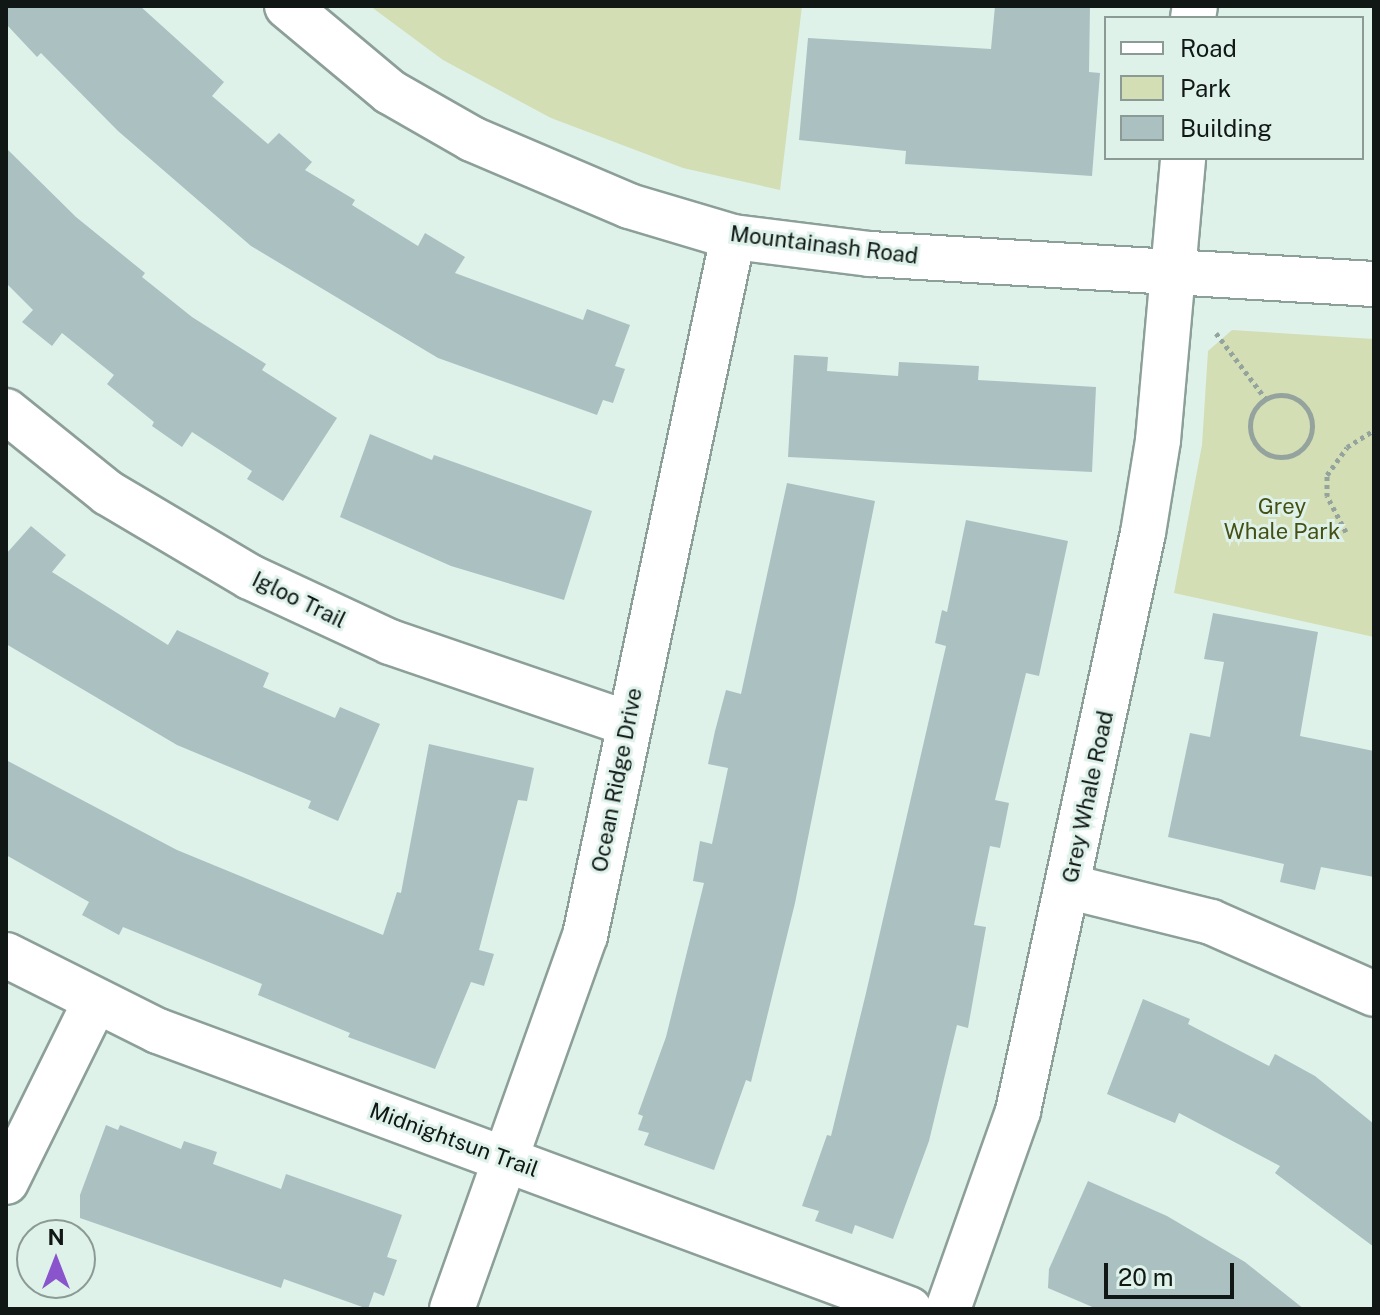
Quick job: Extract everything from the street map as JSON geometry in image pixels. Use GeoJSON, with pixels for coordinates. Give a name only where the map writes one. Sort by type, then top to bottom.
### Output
{"type":"FeatureCollection","features":[{"type":"Feature","properties":{"kind":"street","name":"Mountainash Road"},"geometry":{"type":"LineString","coordinates":[[287,6],[390,92],[472,139],[617,202],[733,237],[870,254],[1374,284]]}},
{"type":"Feature","properties":{"kind":"street","name":"Grey Whale Road"},"geometry":{"type":"LineString","coordinates":[[948,1309],[1018,1111],[1070,887],[1155,464],[1183,160]]}},
{"type":"Feature","properties":{"kind":"street","name":"Ocean Ridge Drive"},"geometry":{"type":"LineString","coordinates":[[452,1309],[585,936],[627,723],[733,237]]}},
{"type":"Feature","properties":{"kind":"street","name":"Igloo Trail"},"geometry":{"type":"LineString","coordinates":[[6,411],[108,493],[265,584],[390,642],[627,723]]}},
{"type":"Feature","properties":{"kind":"street"},"geometry":{"type":"LineString","coordinates":[[1070,887],[1224,927],[1374,994]]}},
{"type":"Feature","properties":{"kind":"street","name":"Midnightsun Trail"},"geometry":{"type":"LineString","coordinates":[[6,955],[158,1031],[909,1309]]}},
{"type":"Feature","properties":{"kind":"street"},"geometry":{"type":"LineString","coordinates":[[6,1182],[95,1002]]}},
{"type":"Feature","properties":{"kind":"path"},"geometry":{"type":"LineString","coordinates":[[1216,333],[1266,399]]}},
{"type":"Feature","properties":{"kind":"path"},"geometry":{"type":"LineString","coordinates":[[1291,396],[1307,408],[1313,428],[1296,454],[1277,457],[1252,439],[1250,419],[1266,399],[1291,396]]}},
{"type":"Feature","properties":{"kind":"path"},"geometry":{"type":"LineString","coordinates":[[1346,532],[1327,496],[1327,475],[1347,447],[1374,430]]}},
{"type":"Feature","properties":{"kind":"green space"},"geometry":{"type":"Polygon","coordinates":[[[370,6],[802,6],[780,190],[683,168],[551,118],[443,60],[370,6]]]}},
{"type":"Feature","properties":{"kind":"green space","name":"Grey Whale Park"},"geometry":{"type":"Polygon","coordinates":[[[1232,330],[1374,339],[1374,637],[1174,593],[1202,445],[1208,351],[1232,330]]]}},
{"type":"Feature","properties":{"kind":"building"},"geometry":{"type":"Polygon","coordinates":[[[6,6],[140,6],[224,82],[212,96],[268,144],[279,133],[312,162],[305,170],[355,200],[352,205],[418,246],[425,233],[465,257],[455,273],[583,320],[587,309],[630,325],[615,366],[625,369],[613,403],[603,400],[597,415],[438,358],[251,246],[118,131],[41,53],[37,57],[6,24],[6,6]]]}},
{"type":"Feature","properties":{"kind":"building"},"geometry":{"type":"Polygon","coordinates":[[[995,6],[1090,6],[1089,72],[1100,73],[1092,176],[905,164],[906,151],[799,140],[808,38],[991,49],[995,6]]]}},
{"type":"Feature","properties":{"kind":"building"},"geometry":{"type":"Polygon","coordinates":[[[6,148],[76,217],[145,273],[142,277],[192,317],[266,364],[262,370],[337,418],[283,501],[247,479],[252,471],[192,432],[182,447],[152,426],[154,422],[107,384],[114,375],[62,333],[52,346],[22,322],[33,310],[6,283],[6,148]]]}},
{"type":"Feature","properties":{"kind":"building"},"geometry":{"type":"Polygon","coordinates":[[[794,355],[828,357],[827,371],[898,376],[899,362],[979,366],[978,380],[1096,387],[1092,472],[788,457],[794,355]]]}},
{"type":"Feature","properties":{"kind":"building"},"geometry":{"type":"Polygon","coordinates":[[[370,434],[432,460],[434,455],[592,511],[564,600],[451,566],[340,517],[370,434]]]}},
{"type":"Feature","properties":{"kind":"building"},"geometry":{"type":"Polygon","coordinates":[[[787,483],[875,501],[795,903],[751,1082],[746,1080],[714,1170],[644,1145],[649,1133],[638,1130],[643,1116],[638,1114],[666,1037],[704,883],[693,881],[700,841],[712,844],[728,768],[708,764],[715,731],[726,690],[741,694],[787,483]]]}},
{"type":"Feature","properties":{"kind":"building"},"geometry":{"type":"Polygon","coordinates":[[[966,520],[1068,541],[1039,676],[1026,673],[995,800],[1009,803],[1000,848],[990,846],[974,925],[986,927],[968,1028],[957,1025],[929,1141],[893,1239],[855,1225],[852,1234],[815,1221],[819,1211],[802,1206],[827,1135],[831,1136],[866,993],[946,646],[935,643],[942,610],[947,612],[966,520]]]}},
{"type":"Feature","properties":{"kind":"building"},"geometry":{"type":"Polygon","coordinates":[[[31,526],[66,555],[52,572],[168,645],[177,630],[269,673],[263,687],[335,718],[340,707],[380,724],[338,821],[308,808],[311,801],[177,745],[6,644],[6,554],[31,526]]]}},
{"type":"Feature","properties":{"kind":"building"},"geometry":{"type":"Polygon","coordinates":[[[1213,613],[1318,632],[1300,736],[1374,751],[1374,877],[1321,867],[1315,890],[1280,882],[1284,864],[1168,837],[1190,733],[1210,737],[1224,662],[1204,659],[1213,613]]]}},
{"type":"Feature","properties":{"kind":"building"},"geometry":{"type":"Polygon","coordinates":[[[429,744],[534,768],[527,801],[518,800],[479,950],[494,954],[484,986],[471,982],[435,1069],[348,1037],[350,1033],[258,995],[262,984],[123,927],[119,935],[82,915],[89,902],[6,855],[6,760],[177,850],[383,935],[397,892],[401,893],[429,744]]]}},
{"type":"Feature","properties":{"kind":"building"},"geometry":{"type":"Polygon","coordinates":[[[1143,999],[1190,1019],[1188,1024],[1269,1066],[1275,1054],[1315,1076],[1374,1124],[1374,1247],[1275,1173],[1280,1166],[1179,1113],[1175,1123],[1107,1094],[1143,999]]]}},
{"type":"Feature","properties":{"kind":"building"},"geometry":{"type":"Polygon","coordinates":[[[106,1125],[118,1130],[120,1125],[181,1149],[184,1141],[217,1152],[213,1164],[281,1189],[286,1174],[402,1215],[387,1257],[397,1260],[384,1296],[374,1292],[368,1309],[284,1279],[281,1288],[96,1224],[96,1219],[80,1218],[80,1195],[106,1125]]]}},
{"type":"Feature","properties":{"kind":"building"},"geometry":{"type":"Polygon","coordinates":[[[1088,1181],[1167,1216],[1245,1262],[1304,1309],[1097,1309],[1048,1288],[1049,1269],[1088,1181]]]}}]}
